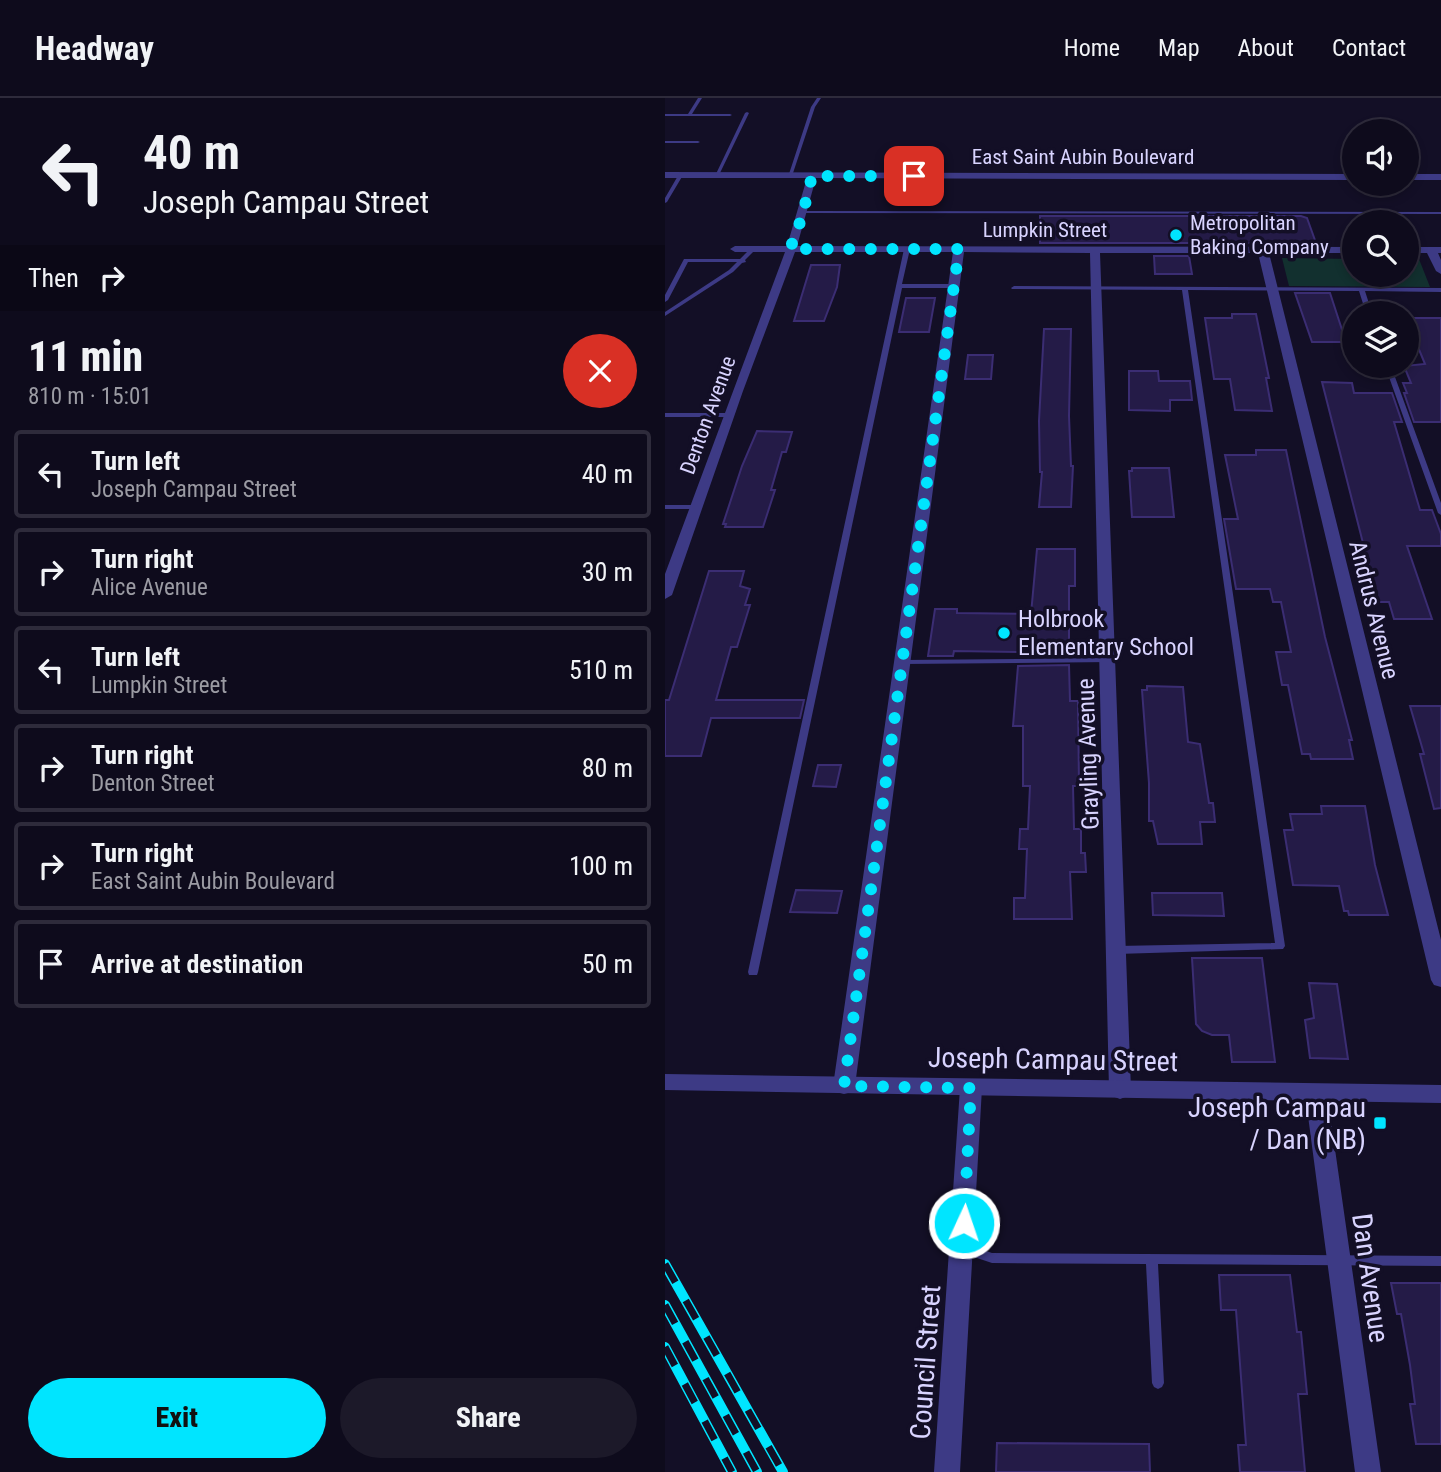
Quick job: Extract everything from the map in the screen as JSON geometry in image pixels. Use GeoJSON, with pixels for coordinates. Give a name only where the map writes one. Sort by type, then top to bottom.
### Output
{"type":"FeatureCollection","features":[{"type":"Feature","properties":{"kind":"street","name":"East Saint Aubin Boulevard"},"geometry":{"type":"LineString","coordinates":[[665,175],[1342,177]]}},
{"type":"Feature","properties":{"kind":"street","name":"Denton Avenue"},"geometry":{"type":"LineString","coordinates":[[665,595],[790,249],[812,176]]}},
{"type":"Feature","properties":{"kind":"street"},"geometry":{"type":"LineString","coordinates":[[1419,177],[1441,177]]}},
{"type":"Feature","properties":{"kind":"street","name":"Lumpkin Street"},"geometry":{"type":"LineString","coordinates":[[734,248],[1342,250]]}},
{"type":"Feature","properties":{"kind":"street"},"geometry":{"type":"LineString","coordinates":[[844,1086],[959,249]]}},
{"type":"Feature","properties":{"kind":"street","name":"Grayling Avenue"},"geometry":{"type":"LineString","coordinates":[[1095,249],[1120,1090]]}},
{"type":"Feature","properties":{"kind":"street","name":"Andrus Avenue"},"geometry":{"type":"LineString","coordinates":[[1263,250],[1438,956],[1441,980]]}},
{"type":"Feature","properties":{"kind":"street"},"geometry":{"type":"LineString","coordinates":[[1436,250],[1441,271]]}},
{"type":"Feature","properties":{"kind":"street","name":"Joseph Campau Street"},"geometry":{"type":"LineString","coordinates":[[665,1082],[1441,1094]]}},
{"type":"Feature","properties":{"kind":"street","name":"Council Street"},"geometry":{"type":"LineString","coordinates":[[947,1472],[971,1088]]}},
{"type":"Feature","properties":{"kind":"street","name":"Dan Avenue"},"geometry":{"type":"LineString","coordinates":[[1316,1093],[1368,1472]]}},
{"type":"Feature","properties":{"kind":"lane"},"geometry":{"type":"LineString","coordinates":[[689,116],[699,98]]}},
{"type":"Feature","properties":{"kind":"lane"},"geometry":{"type":"LineString","coordinates":[[790,176],[813,107],[820,98]]}},
{"type":"Feature","properties":{"kind":"lane"},"geometry":{"type":"LineString","coordinates":[[717,175],[747,113]]}},
{"type":"Feature","properties":{"kind":"lane"},"geometry":{"type":"LineString","coordinates":[[665,116],[730,115]]}},
{"type":"Feature","properties":{"kind":"lane"},"geometry":{"type":"LineString","coordinates":[[665,142],[698,142]]}},
{"type":"Feature","properties":{"kind":"lane"},"geometry":{"type":"LineString","coordinates":[[665,202],[681,175]]}},
{"type":"Feature","properties":{"kind":"lane"},"geometry":{"type":"LineString","coordinates":[[802,212],[1441,213]]}},
{"type":"Feature","properties":{"kind":"lane"},"geometry":{"type":"LineString","coordinates":[[665,314],[709,288],[744,261],[753,249]]}},
{"type":"Feature","properties":{"kind":"lane"},"geometry":{"type":"LineString","coordinates":[[753,972],[907,249]]}},
{"type":"Feature","properties":{"kind":"lane"},"geometry":{"type":"LineString","coordinates":[[665,300],[686,260],[744,261]]}},
{"type":"Feature","properties":{"kind":"lane"},"geometry":{"type":"LineString","coordinates":[[899,286],[954,286]]}},
{"type":"Feature","properties":{"kind":"lane"},"geometry":{"type":"LineString","coordinates":[[1014,288],[1441,290]]}},
{"type":"Feature","properties":{"kind":"lane"},"geometry":{"type":"LineString","coordinates":[[1116,950],[1280,946],[1185,289]]}},
{"type":"Feature","properties":{"kind":"lane"},"geometry":{"type":"LineString","coordinates":[[1361,289],[1365,301]]}},
{"type":"Feature","properties":{"kind":"lane"},"geometry":{"type":"LineString","coordinates":[[1392,378],[1441,513]]}},
{"type":"Feature","properties":{"kind":"lane"},"geometry":{"type":"LineString","coordinates":[[665,415],[728,415]]}},
{"type":"Feature","properties":{"kind":"lane"},"geometry":{"type":"LineString","coordinates":[[665,507],[696,507]]}},
{"type":"Feature","properties":{"kind":"lane"},"geometry":{"type":"LineString","coordinates":[[902,662],[1108,660]]}},
{"type":"Feature","properties":{"kind":"lane"},"geometry":{"type":"LineString","coordinates":[[963,1248],[992,1258],[1441,1261]]}},
{"type":"Feature","properties":{"kind":"lane"},"geometry":{"type":"LineString","coordinates":[[1152,1259],[1158,1383]]}},
{"type":"Feature","properties":{"kind":"green space"},"geometry":{"type":"Polygon","coordinates":[[[1282,258],[1342,259],[1342,286],[1289,286],[1282,258]]]}},
{"type":"Feature","properties":{"kind":"green space"},"geometry":{"type":"Polygon","coordinates":[[[1419,259],[1430,287],[1419,287],[1419,259]]]}},
{"type":"Feature","properties":{"kind":"building","name":"Metropolitan Baking Company"},"geometry":{"type":"Polygon","coordinates":[[[1040,216],[1301,216],[1307,218],[1316,243],[1040,243],[1040,216]]]}},
{"type":"Feature","properties":{"kind":"building"},"geometry":{"type":"Polygon","coordinates":[[[1154,256],[1189,256],[1192,274],[1155,274],[1154,256]]]}},
{"type":"Feature","properties":{"kind":"building"},"geometry":{"type":"Polygon","coordinates":[[[811,265],[840,265],[837,287],[824,321],[794,321],[811,265]]]}},
{"type":"Feature","properties":{"kind":"building"},"geometry":{"type":"Polygon","coordinates":[[[1295,293],[1330,293],[1342,330],[1342,342],[1312,342],[1295,293]]]}},
{"type":"Feature","properties":{"kind":"building"},"geometry":{"type":"Polygon","coordinates":[[[906,298],[935,298],[929,332],[899,332],[906,298]]]}},
{"type":"Feature","properties":{"kind":"building"},"geometry":{"type":"Polygon","coordinates":[[[1232,314],[1256,314],[1269,378],[1266,378],[1272,411],[1235,410],[1230,379],[1214,379],[1205,318],[1232,318],[1232,314]]]}},
{"type":"Feature","properties":{"kind":"building"},"geometry":{"type":"Polygon","coordinates":[[[1419,318],[1441,318],[1441,422],[1414,422],[1404,393],[1407,393],[1403,383],[1411,383],[1409,378],[1419,378],[1419,365],[1425,364],[1419,350],[1419,318]]]}},
{"type":"Feature","properties":{"kind":"building"},"geometry":{"type":"Polygon","coordinates":[[[1044,329],[1071,329],[1071,507],[1039,507],[1042,472],[1039,421],[1044,329]]]}},
{"type":"Feature","properties":{"kind":"building"},"geometry":{"type":"Polygon","coordinates":[[[968,355],[993,355],[991,379],[965,379],[968,355]]]}},
{"type":"Feature","properties":{"kind":"building"},"geometry":{"type":"Polygon","coordinates":[[[1129,371],[1158,371],[1159,381],[1190,381],[1192,400],[1170,400],[1170,411],[1129,410],[1129,371]]]}},
{"type":"Feature","properties":{"kind":"building"},"geometry":{"type":"Polygon","coordinates":[[[1322,382],[1352,383],[1354,393],[1392,393],[1402,422],[1394,422],[1420,510],[1432,510],[1441,534],[1441,546],[1407,546],[1432,619],[1394,619],[1389,602],[1378,602],[1322,382]]]}},
{"type":"Feature","properties":{"kind":"building"},"geometry":{"type":"Polygon","coordinates":[[[757,431],[792,432],[786,452],[782,452],[771,490],[775,490],[763,527],[725,527],[726,524],[723,524],[742,466],[757,431]]]}},
{"type":"Feature","properties":{"kind":"building"},"geometry":{"type":"Polygon","coordinates":[[[1256,450],[1286,450],[1325,637],[1352,740],[1349,740],[1353,759],[1311,759],[1310,754],[1302,754],[1288,685],[1282,685],[1276,652],[1291,652],[1281,602],[1273,602],[1270,589],[1236,589],[1224,519],[1238,519],[1225,455],[1256,455],[1256,450]]]}},
{"type":"Feature","properties":{"kind":"building"},"geometry":{"type":"Polygon","coordinates":[[[1132,468],[1169,468],[1174,517],[1132,517],[1129,471],[1132,471],[1132,468]]]}},
{"type":"Feature","properties":{"kind":"building"},"geometry":{"type":"Polygon","coordinates":[[[1037,549],[1075,549],[1075,586],[1069,586],[1069,656],[1019,656],[1019,652],[954,651],[953,656],[928,656],[935,609],[957,609],[957,613],[1031,614],[1037,549]]]}},
{"type":"Feature","properties":{"kind":"building"},"geometry":{"type":"Polygon","coordinates":[[[709,571],[744,571],[740,586],[750,589],[745,605],[750,605],[737,647],[731,647],[716,700],[804,700],[800,718],[711,718],[701,756],[665,756],[665,700],[669,700],[709,571]]]}},
{"type":"Feature","properties":{"kind":"building"},"geometry":{"type":"Polygon","coordinates":[[[1069,665],[1070,701],[1078,701],[1079,786],[1073,786],[1074,829],[1081,829],[1081,853],[1085,853],[1086,872],[1070,872],[1072,919],[1014,919],[1014,898],[1025,898],[1027,849],[1019,849],[1020,829],[1028,829],[1030,786],[1023,786],[1023,726],[1013,726],[1018,666],[1069,665]]]}},
{"type":"Feature","properties":{"kind":"building"},"geometry":{"type":"Polygon","coordinates":[[[1147,686],[1183,687],[1188,742],[1200,744],[1209,803],[1213,803],[1215,822],[1200,822],[1202,844],[1158,844],[1153,821],[1149,821],[1142,690],[1147,690],[1147,686]]]}},
{"type":"Feature","properties":{"kind":"building"},"geometry":{"type":"Polygon","coordinates":[[[1410,706],[1441,706],[1441,808],[1434,809],[1420,754],[1424,754],[1410,706]]]}},
{"type":"Feature","properties":{"kind":"building"},"geometry":{"type":"Polygon","coordinates":[[[818,765],[841,765],[836,787],[813,786],[818,765]]]}},
{"type":"Feature","properties":{"kind":"building"},"geometry":{"type":"Polygon","coordinates":[[[1321,806],[1365,806],[1375,865],[1388,915],[1349,915],[1348,911],[1344,911],[1339,886],[1293,885],[1284,830],[1293,830],[1290,814],[1322,814],[1321,806]]]}},
{"type":"Feature","properties":{"kind":"building"},"geometry":{"type":"Polygon","coordinates":[[[796,890],[842,891],[837,913],[790,912],[796,890]]]}},
{"type":"Feature","properties":{"kind":"building"},"geometry":{"type":"Polygon","coordinates":[[[1152,893],[1222,893],[1224,916],[1153,915],[1152,893]]]}},
{"type":"Feature","properties":{"kind":"building"},"geometry":{"type":"Polygon","coordinates":[[[1192,958],[1262,958],[1275,1062],[1232,1062],[1229,1035],[1212,1035],[1202,1031],[1196,1024],[1192,958]]]}},
{"type":"Feature","properties":{"kind":"building"},"geometry":{"type":"Polygon","coordinates":[[[1309,983],[1337,984],[1348,1059],[1310,1058],[1305,1020],[1314,1018],[1309,983]]]}},
{"type":"Feature","properties":{"kind":"building"},"geometry":{"type":"Polygon","coordinates":[[[1219,1275],[1290,1275],[1297,1332],[1301,1332],[1307,1394],[1298,1394],[1305,1472],[1240,1472],[1238,1445],[1246,1445],[1236,1310],[1221,1310],[1219,1275]]]}},
{"type":"Feature","properties":{"kind":"building"},"geometry":{"type":"Polygon","coordinates":[[[1391,1283],[1441,1283],[1441,1444],[1416,1444],[1410,1404],[1415,1404],[1410,1365],[1401,1314],[1397,1314],[1391,1283]]]}},
{"type":"Feature","properties":{"kind":"building"},"geometry":{"type":"Polygon","coordinates":[[[997,1443],[1149,1444],[1150,1472],[996,1472],[997,1443]]]}},
{"type":"Feature","properties":{"kind":"railway"},"geometry":{"type":"LineString","coordinates":[[665,1264],[783,1472]]}},
{"type":"Feature","properties":{"kind":"railway"},"geometry":{"type":"LineString","coordinates":[[665,1305],[757,1472]]}},
{"type":"Feature","properties":{"kind":"railway"},"geometry":{"type":"LineString","coordinates":[[665,1347],[732,1472]]}},
{"type":"Feature","properties":{"kind":"place","name":"Metropolitan Baking Company"},"geometry":{"type":"Point","coordinates":[1176,235]}},
{"type":"Feature","properties":{"kind":"place","name":"Holbrook Elementary School"},"geometry":{"type":"Point","coordinates":[1004,633]}},
{"type":"Feature","properties":{"kind":"place","name":"Joseph Campau / Dan (NB)"},"geometry":{"type":"Point","coordinates":[1380,1123]}},
{"type":"Feature","properties":{"kind":"route"},"geometry":{"type":"LineString","coordinates":[[914,176],[812,176],[802,217],[790,249],[959,249],[844,1086],[971,1088],[964,1223]]}}]}
